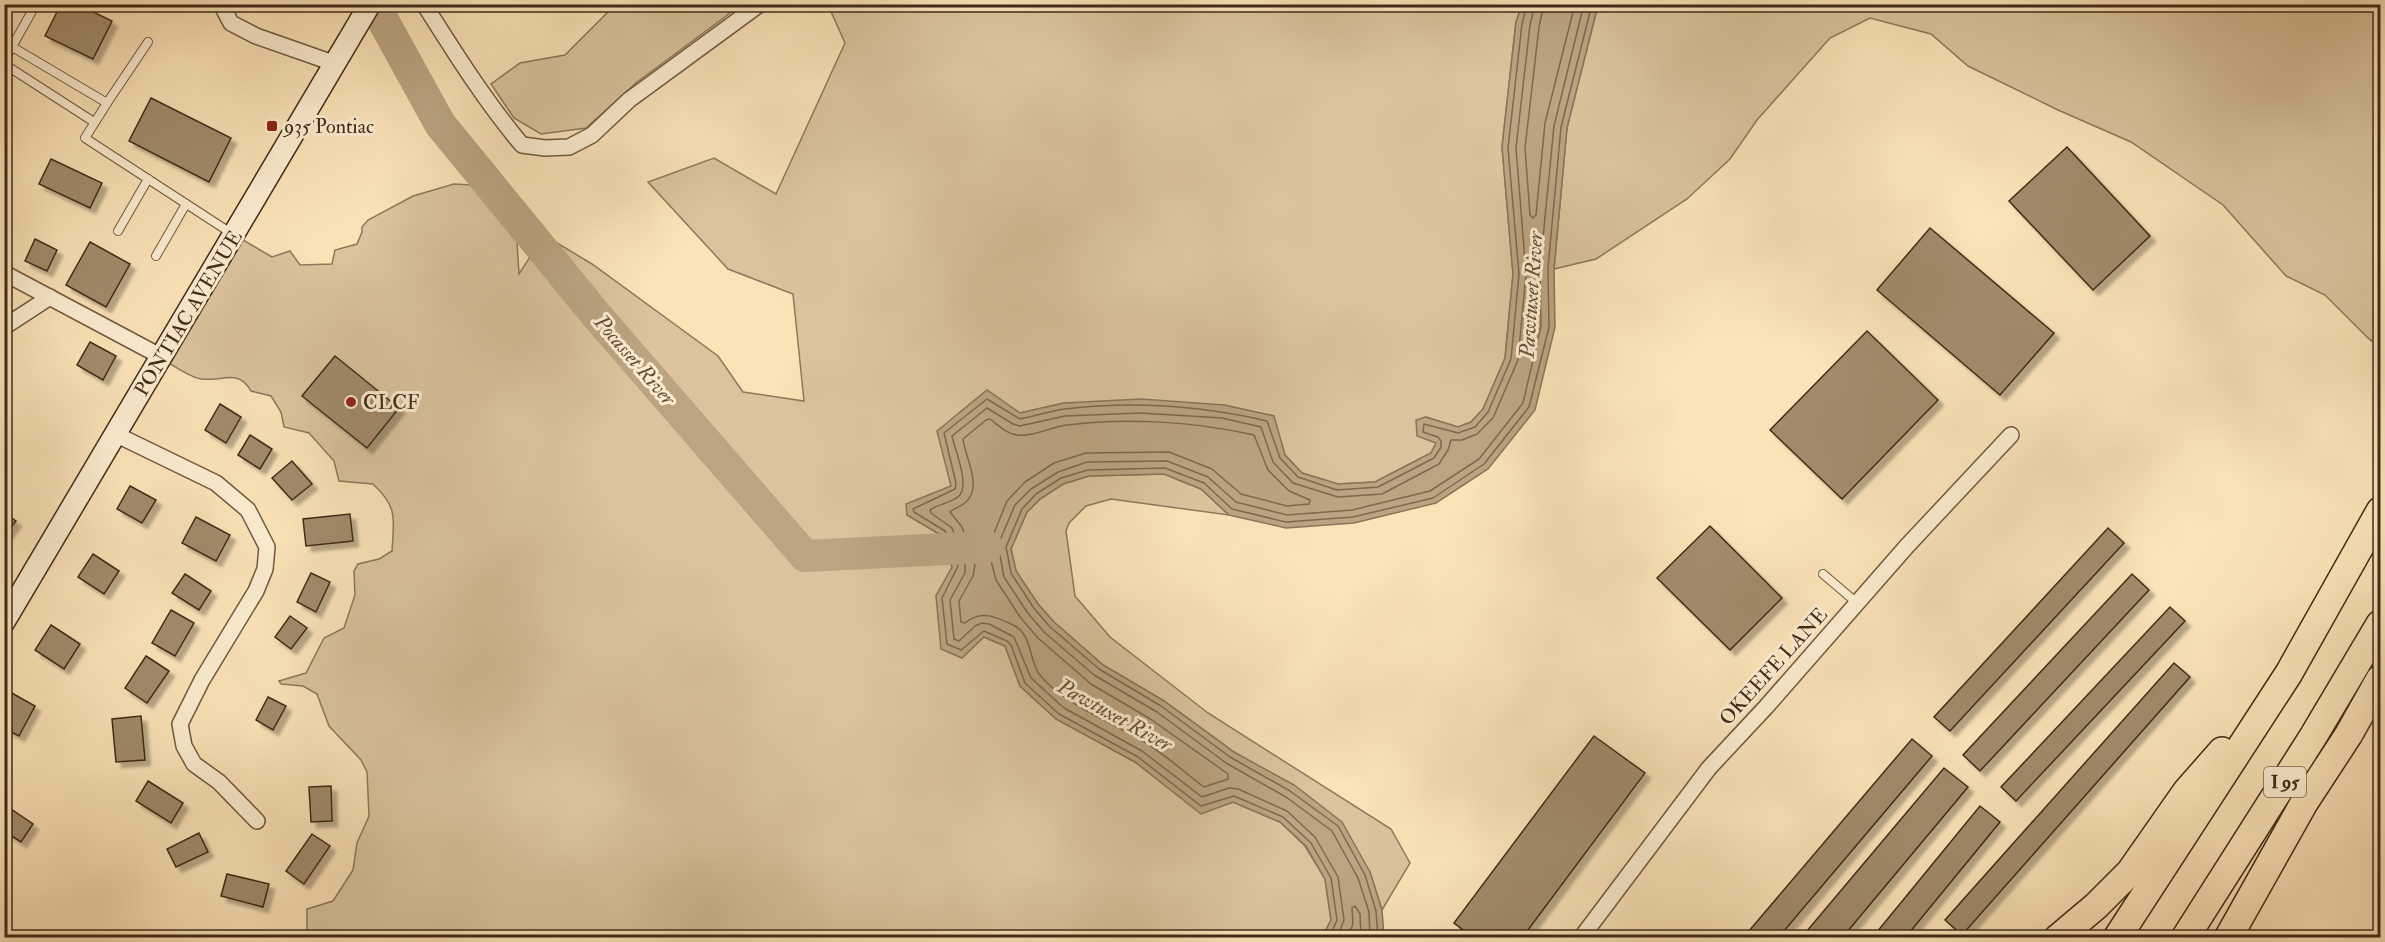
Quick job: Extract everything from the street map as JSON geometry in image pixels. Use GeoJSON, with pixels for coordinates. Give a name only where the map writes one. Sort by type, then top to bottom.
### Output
{"type":"FeatureCollection","features":[{"type":"Feature","properties":{"kind":"highway"},"geometry":{"type":"LineString","coordinates":[[2117,938],[2289,673],[2380,511]]}},
{"type":"Feature","properties":{"kind":"highway","name":"I 95"},"geometry":{"type":"LineString","coordinates":[[2185,938],[2303,754],[2380,624]]}},
{"type":"Feature","properties":{"kind":"highway"},"geometry":{"type":"LineString","coordinates":[[2058,938],[2130,872],[2186,792],[2289,673]]}},
{"type":"Feature","properties":{"kind":"highway"},"geometry":{"type":"LineString","coordinates":[[2228,938],[2304,804],[2349,734],[2380,679]]}},
{"type":"Feature","properties":{"kind":"highway"},"geometry":{"type":"LineString","coordinates":[[2241,938],[2313,809],[2349,734]]}},
{"type":"Feature","properties":{"kind":"main road","name":"PONTIAC AVENUE"},"geometry":{"type":"LineString","coordinates":[[4,622],[370,4]]}},
{"type":"Feature","properties":{"kind":"street"},"geometry":{"type":"LineString","coordinates":[[221,4],[231,23],[256,36],[336,64]]}},
{"type":"Feature","properties":{"kind":"street"},"geometry":{"type":"LineString","coordinates":[[424,4],[484,98],[522,145],[544,148],[569,147],[592,135],[629,100],[760,4]]}},
{"type":"Feature","properties":{"kind":"street"},"geometry":{"type":"LineString","coordinates":[[4,273],[162,357]]}},
{"type":"Feature","properties":{"kind":"street"},"geometry":{"type":"LineString","coordinates":[[4,327],[50,297]]}},
{"type":"Feature","properties":{"kind":"street"},"geometry":{"type":"LineString","coordinates":[[115,434],[216,483],[248,510],[267,547],[265,569],[256,591],[202,681],[180,724],[184,746],[194,764],[219,782],[257,821]]}},
{"type":"Feature","properties":{"kind":"street","name":"OKEEFE LANE"},"geometry":{"type":"LineString","coordinates":[[1581,938],[1709,768],[1921,531],[2011,435]]}},
{"type":"Feature","properties":{"kind":"lane"},"geometry":{"type":"LineString","coordinates":[[36,4],[4,62],[94,122]]}},
{"type":"Feature","properties":{"kind":"lane"},"geometry":{"type":"LineString","coordinates":[[4,42],[106,103]]}},
{"type":"Feature","properties":{"kind":"lane"},"geometry":{"type":"LineString","coordinates":[[148,42],[85,138],[234,235]]}},
{"type":"Feature","properties":{"kind":"lane"},"geometry":{"type":"LineString","coordinates":[[118,231],[148,179]]}},
{"type":"Feature","properties":{"kind":"lane"},"geometry":{"type":"LineString","coordinates":[[156,256],[186,204]]}},
{"type":"Feature","properties":{"kind":"lane"},"geometry":{"type":"LineString","coordinates":[[1823,574],[1857,603]]}},
{"type":"Feature","properties":{"kind":"shaded area"},"geometry":{"type":"Polygon","coordinates":[[[615,5],[741,5],[637,82],[586,128],[541,134],[514,118],[491,84],[520,63],[565,55],[615,5]]]}},
{"type":"Feature","properties":{"kind":"shaded area"},"geometry":{"type":"Polygon","coordinates":[[[828,5],[1522,5],[1516,22],[1502,147],[1513,274],[1505,358],[1483,409],[1471,422],[1458,427],[1426,417],[1436,443],[1431,453],[1375,482],[1338,484],[1302,473],[1285,455],[1273,416],[1224,405],[1064,403],[1020,413],[951,486],[907,515],[941,535],[952,568],[936,596],[984,637],[1005,646],[1020,686],[1056,719],[1135,762],[1201,813],[1233,802],[1280,822],[1305,846],[1325,879],[1331,920],[1322,937],[305,937],[307,909],[333,901],[353,870],[357,843],[369,816],[367,772],[361,760],[329,726],[317,694],[303,686],[281,684],[279,681],[306,673],[324,638],[344,628],[355,595],[354,571],[358,564],[379,559],[392,551],[393,514],[387,500],[373,484],[339,481],[334,461],[309,433],[284,427],[281,412],[271,396],[251,391],[246,384],[235,378],[196,378],[164,360],[238,237],[272,257],[290,251],[300,265],[332,264],[335,250],[357,244],[362,227],[368,220],[413,196],[454,184],[471,185],[499,194],[516,226],[519,274],[544,235],[592,264],[718,356],[743,392],[804,401],[793,294],[728,269],[648,182],[714,158],[776,194],[845,43],[828,5]]]}},
{"type":"Feature","properties":{"kind":"shaded area"},"geometry":{"type":"Polygon","coordinates":[[[1598,5],[2380,5],[2380,331],[2371,341],[2325,295],[2286,276],[2223,205],[2131,142],[2058,110],[1968,66],[1931,34],[1870,18],[1830,38],[1757,120],[1730,159],[1687,199],[1596,259],[1554,269],[1567,128],[1598,5]]]}},
{"type":"Feature","properties":{"kind":"shaded area"},"geometry":{"type":"Polygon","coordinates":[[[1164,474],[1201,489],[1229,515],[1111,499],[1086,506],[1069,523],[1066,531],[1075,596],[1110,637],[1208,713],[1391,829],[1410,863],[1382,910],[1370,872],[1234,752],[1164,701],[1103,665],[1054,622],[1038,604],[1016,571],[1011,549],[1027,512],[1040,499],[1063,484],[1089,476],[1164,474]]]}},
{"type":"Feature","properties":{"kind":"water","name":"Pawtuxet River"},"geometry":{"type":"Polygon","coordinates":[[[1522,5],[1598,5],[1567,128],[1554,269],[1555,327],[1535,410],[1488,469],[1436,503],[1354,523],[1286,528],[1229,515],[1201,489],[1164,474],[1089,476],[1063,484],[1040,499],[1027,512],[1011,549],[1016,571],[1038,604],[1054,622],[1103,665],[1164,701],[1234,752],[1294,785],[1342,822],[1370,872],[1382,910],[1384,937],[1322,937],[1331,920],[1325,879],[1306,846],[1280,822],[1233,802],[1201,814],[1135,762],[1056,719],[1020,686],[1005,646],[984,637],[962,658],[941,649],[936,596],[952,567],[941,535],[907,515],[906,504],[951,486],[937,431],[987,390],[1020,413],[1064,403],[1141,399],[1224,405],[1274,416],[1285,455],[1302,473],[1338,484],[1375,482],[1431,453],[1436,443],[1417,436],[1416,420],[1425,417],[1458,427],[1471,422],[1483,409],[1505,358],[1513,274],[1502,147],[1516,22],[1522,5]]]}},
{"type":"Feature","properties":{"kind":"building"},"geometry":{"type":"Polygon","coordinates":[[[61,4],[77,4],[112,21],[93,59],[45,36],[61,4]]]}},
{"type":"Feature","properties":{"kind":"building"},"geometry":{"type":"Polygon","coordinates":[[[151,98],[231,138],[209,182],[129,141],[151,98]]]}},
{"type":"Feature","properties":{"kind":"building"},"geometry":{"type":"Polygon","coordinates":[[[2067,147],[2150,236],[2093,290],[2009,201],[2067,147]]]}},
{"type":"Feature","properties":{"kind":"building"},"geometry":{"type":"Polygon","coordinates":[[[51,159],[102,183],[90,208],[39,184],[51,159]]]}},
{"type":"Feature","properties":{"kind":"building"},"geometry":{"type":"Polygon","coordinates":[[[1930,228],[2054,333],[2000,395],[1877,290],[1930,228]]]}},
{"type":"Feature","properties":{"kind":"building"},"geometry":{"type":"Polygon","coordinates":[[[35,239],[57,250],[47,271],[25,261],[35,239]]]}},
{"type":"Feature","properties":{"kind":"building"},"geometry":{"type":"Polygon","coordinates":[[[90,242],[130,264],[106,307],[66,285],[90,242]]]}},
{"type":"Feature","properties":{"kind":"building"},"geometry":{"type":"Polygon","coordinates":[[[1867,331],[1938,400],[1842,499],[1770,430],[1867,331]]]}},
{"type":"Feature","properties":{"kind":"building"},"geometry":{"type":"Polygon","coordinates":[[[90,342],[116,356],[103,380],[77,365],[90,342]]]}},
{"type":"Feature","properties":{"kind":"building","name":"CLCF"},"geometry":{"type":"Polygon","coordinates":[[[335,356],[399,408],[367,448],[302,396],[335,356]]]}},
{"type":"Feature","properties":{"kind":"building"},"geometry":{"type":"Polygon","coordinates":[[[220,404],[241,417],[226,443],[205,430],[220,404]]]}},
{"type":"Feature","properties":{"kind":"building"},"geometry":{"type":"Polygon","coordinates":[[[250,435],[272,449],[260,469],[238,455],[250,435]]]}},
{"type":"Feature","properties":{"kind":"building"},"geometry":{"type":"Polygon","coordinates":[[[292,461],[312,484],[292,500],[272,478],[292,461]]]}},
{"type":"Feature","properties":{"kind":"building"},"geometry":{"type":"Polygon","coordinates":[[[130,486],[156,500],[142,523],[117,509],[130,486]]]}},
{"type":"Feature","properties":{"kind":"building"},"geometry":{"type":"Polygon","coordinates":[[[4,513],[16,521],[4,537],[4,513]]]}},
{"type":"Feature","properties":{"kind":"building"},"geometry":{"type":"Polygon","coordinates":[[[350,514],[353,541],[306,546],[303,519],[350,514]]]}},
{"type":"Feature","properties":{"kind":"building"},"geometry":{"type":"Polygon","coordinates":[[[196,517],[230,535],[216,561],[182,543],[196,517]]]}},
{"type":"Feature","properties":{"kind":"building"},"geometry":{"type":"Polygon","coordinates":[[[1710,526],[1782,598],[1730,650],[1657,578],[1710,526]]]}},
{"type":"Feature","properties":{"kind":"building"},"geometry":{"type":"Polygon","coordinates":[[[2108,528],[2124,543],[1950,731],[1934,717],[2108,528]]]}},
{"type":"Feature","properties":{"kind":"building"},"geometry":{"type":"Polygon","coordinates":[[[93,554],[119,571],[104,594],[78,577],[93,554]]]}},
{"type":"Feature","properties":{"kind":"building"},"geometry":{"type":"Polygon","coordinates":[[[311,573],[330,582],[316,612],[297,602],[311,573]]]}},
{"type":"Feature","properties":{"kind":"building"},"geometry":{"type":"Polygon","coordinates":[[[185,574],[211,591],[199,610],[172,593],[185,574]]]}},
{"type":"Feature","properties":{"kind":"building"},"geometry":{"type":"Polygon","coordinates":[[[2132,574],[2149,590],[1980,771],[1963,755],[2132,574]]]}},
{"type":"Feature","properties":{"kind":"building"},"geometry":{"type":"Polygon","coordinates":[[[2170,607],[2185,621],[2016,801],[2001,787],[2170,607]]]}},
{"type":"Feature","properties":{"kind":"building"},"geometry":{"type":"Polygon","coordinates":[[[171,610],[194,623],[175,656],[152,643],[171,610]]]}},
{"type":"Feature","properties":{"kind":"building"},"geometry":{"type":"Polygon","coordinates":[[[290,616],[307,628],[291,649],[275,637],[290,616]]]}},
{"type":"Feature","properties":{"kind":"building"},"geometry":{"type":"Polygon","coordinates":[[[51,625],[80,644],[64,669],[35,650],[51,625]]]}},
{"type":"Feature","properties":{"kind":"building"},"geometry":{"type":"Polygon","coordinates":[[[146,656],[169,671],[147,703],[125,688],[146,656]]]}},
{"type":"Feature","properties":{"kind":"building"},"geometry":{"type":"Polygon","coordinates":[[[2174,663],[2190,677],[1962,935],[1945,920],[2174,663]]]}},
{"type":"Feature","properties":{"kind":"building"},"geometry":{"type":"Polygon","coordinates":[[[10,692],[35,706],[19,736],[4,728],[4,702],[10,692]]]}},
{"type":"Feature","properties":{"kind":"building"},"geometry":{"type":"Polygon","coordinates":[[[268,697],[286,706],[273,730],[256,720],[268,697]]]}},
{"type":"Feature","properties":{"kind":"building"},"geometry":{"type":"Polygon","coordinates":[[[141,716],[145,760],[116,762],[112,719],[141,716]]]}},
{"type":"Feature","properties":{"kind":"building"},"geometry":{"type":"Polygon","coordinates":[[[1594,736],[1645,773],[1522,938],[1474,938],[1454,923],[1594,736]]]}},
{"type":"Feature","properties":{"kind":"building"},"geometry":{"type":"Polygon","coordinates":[[[1912,739],[1932,756],[1778,938],[1743,938],[1912,739]]]}},
{"type":"Feature","properties":{"kind":"building"},"geometry":{"type":"Polygon","coordinates":[[[1944,768],[1968,787],[1842,938],[1801,938],[1944,768]]]}},
{"type":"Feature","properties":{"kind":"building"},"geometry":{"type":"Polygon","coordinates":[[[148,781],[183,803],[171,823],[136,801],[148,781]]]}},
{"type":"Feature","properties":{"kind":"building"},"geometry":{"type":"Polygon","coordinates":[[[331,786],[332,821],[311,822],[309,787],[331,786]]]}},
{"type":"Feature","properties":{"kind":"building"},"geometry":{"type":"Polygon","coordinates":[[[5,805],[33,824],[21,842],[4,831],[5,805]]]}},
{"type":"Feature","properties":{"kind":"building"},"geometry":{"type":"Polygon","coordinates":[[[1980,806],[2000,822],[1905,938],[1872,938],[1980,806]]]}},
{"type":"Feature","properties":{"kind":"building"},"geometry":{"type":"Polygon","coordinates":[[[199,833],[208,852],[176,867],[167,849],[199,833]]]}},
{"type":"Feature","properties":{"kind":"building"},"geometry":{"type":"Polygon","coordinates":[[[312,834],[330,846],[304,884],[286,871],[312,834]]]}},
{"type":"Feature","properties":{"kind":"building"},"geometry":{"type":"Polygon","coordinates":[[[227,874],[269,884],[263,907],[221,896],[227,874]]]}},
{"type":"Feature","properties":{"kind":"waterway","name":"Pocasset River"},"geometry":{"type":"LineString","coordinates":[[374,4],[440,124],[597,316],[805,556],[987,547]]}},
{"type":"Feature","properties":{"kind":"place","name":"935 Pontiac"},"geometry":{"type":"Point","coordinates":[272,126]}},
{"type":"Feature","properties":{"kind":"place","name":"CLCF"},"geometry":{"type":"Point","coordinates":[351,402]}}]}
